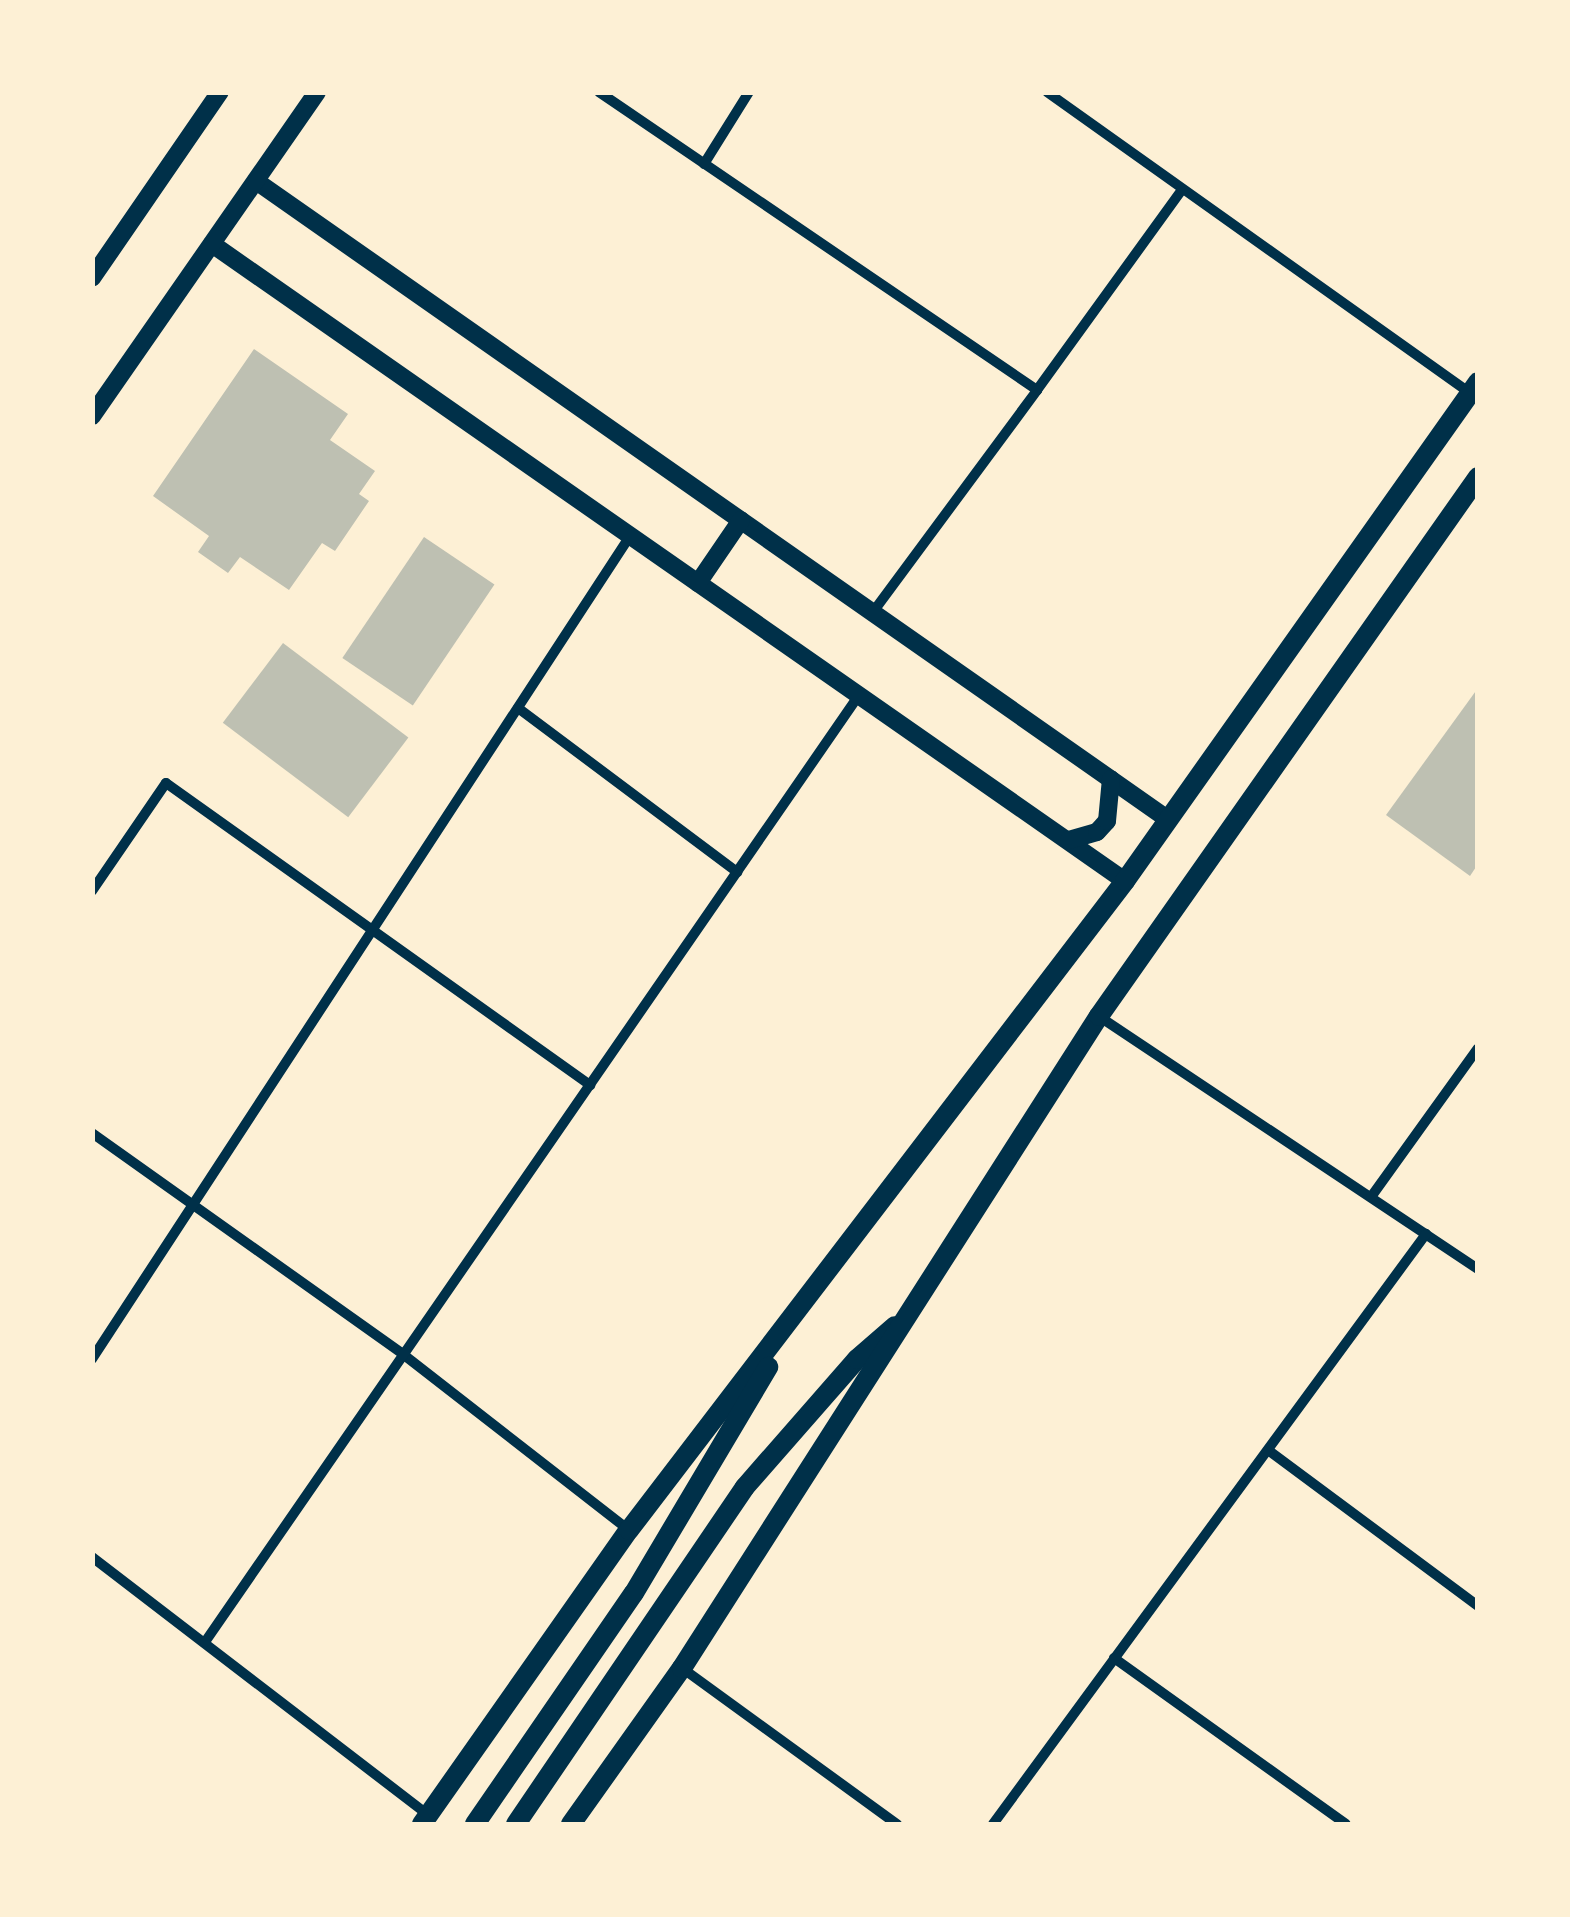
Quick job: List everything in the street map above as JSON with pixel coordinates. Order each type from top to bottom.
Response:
[{"type":"main road","points":[[425,1820],[629,1530],[1125,881],[1474,387]]},
{"type":"main road","points":[[571,1824],[682,1668],[1099,1016],[1478,477]]},
{"type":"main road","points":[[476,1824],[634,1593],[804,1305]]},
{"type":"main road","points":[[516,1824],[745,1487],[856,1360],[915,1308]]},
{"type":"street","points":[[92,416],[318,92]]},
{"type":"street","points":[[599,92],[1037,390]]},
{"type":"street","points":[[704,164],[749,92]]},
{"type":"street","points":[[1047,92],[1182,190],[1474,387]]},
{"type":"street","points":[[92,278],[217,94]]},
{"type":"street","points":[[256,180],[1169,820]]},
{"type":"street","points":[[873,612],[1182,190]]},
{"type":"street","points":[[212,244],[1125,881]]},
{"type":"street","points":[[698,584],[742,520]]},
{"type":"street","points":[[92,1359],[630,536]]},
{"type":"street","points":[[205,1642],[859,695]]},
{"type":"street","points":[[518,708],[737,872]]},
{"type":"street","points":[[1069,840],[1107,821],[1111,779]]},
{"type":"street","points":[[92,891],[166,783],[590,1084]]},
{"type":"street","points":[[1099,1016],[1478,1269]]},
{"type":"street","points":[[1371,1197],[1478,1048]]},
{"type":"street","points":[[92,1133],[404,1355],[629,1530]]},
{"type":"street","points":[[993,1824],[1426,1234]]},
{"type":"street","points":[[1268,1450],[1478,1606]]},
{"type":"street","points":[[92,1557],[205,1642],[425,1820]]},
{"type":"street","points":[[1114,1658],[1346,1824]]},
{"type":"street","points":[[682,1668],[898,1824]]},
{"type":"building","points":[[254,349],[348,414],[330,440],[375,471],[359,494],[369,501],[335,551],[322,543],[289,590],[240,557],[228,573],[198,552],[209,536],[153,496]]},
{"type":"building","points":[[424,537],[494,585],[413,706],[342,658]]},
{"type":"building","points":[[283,643],[408,737],[348,817],[223,723]]},
{"type":"building","points":[[1478,688],[1478,864],[1470,876],[1386,815]]}]
